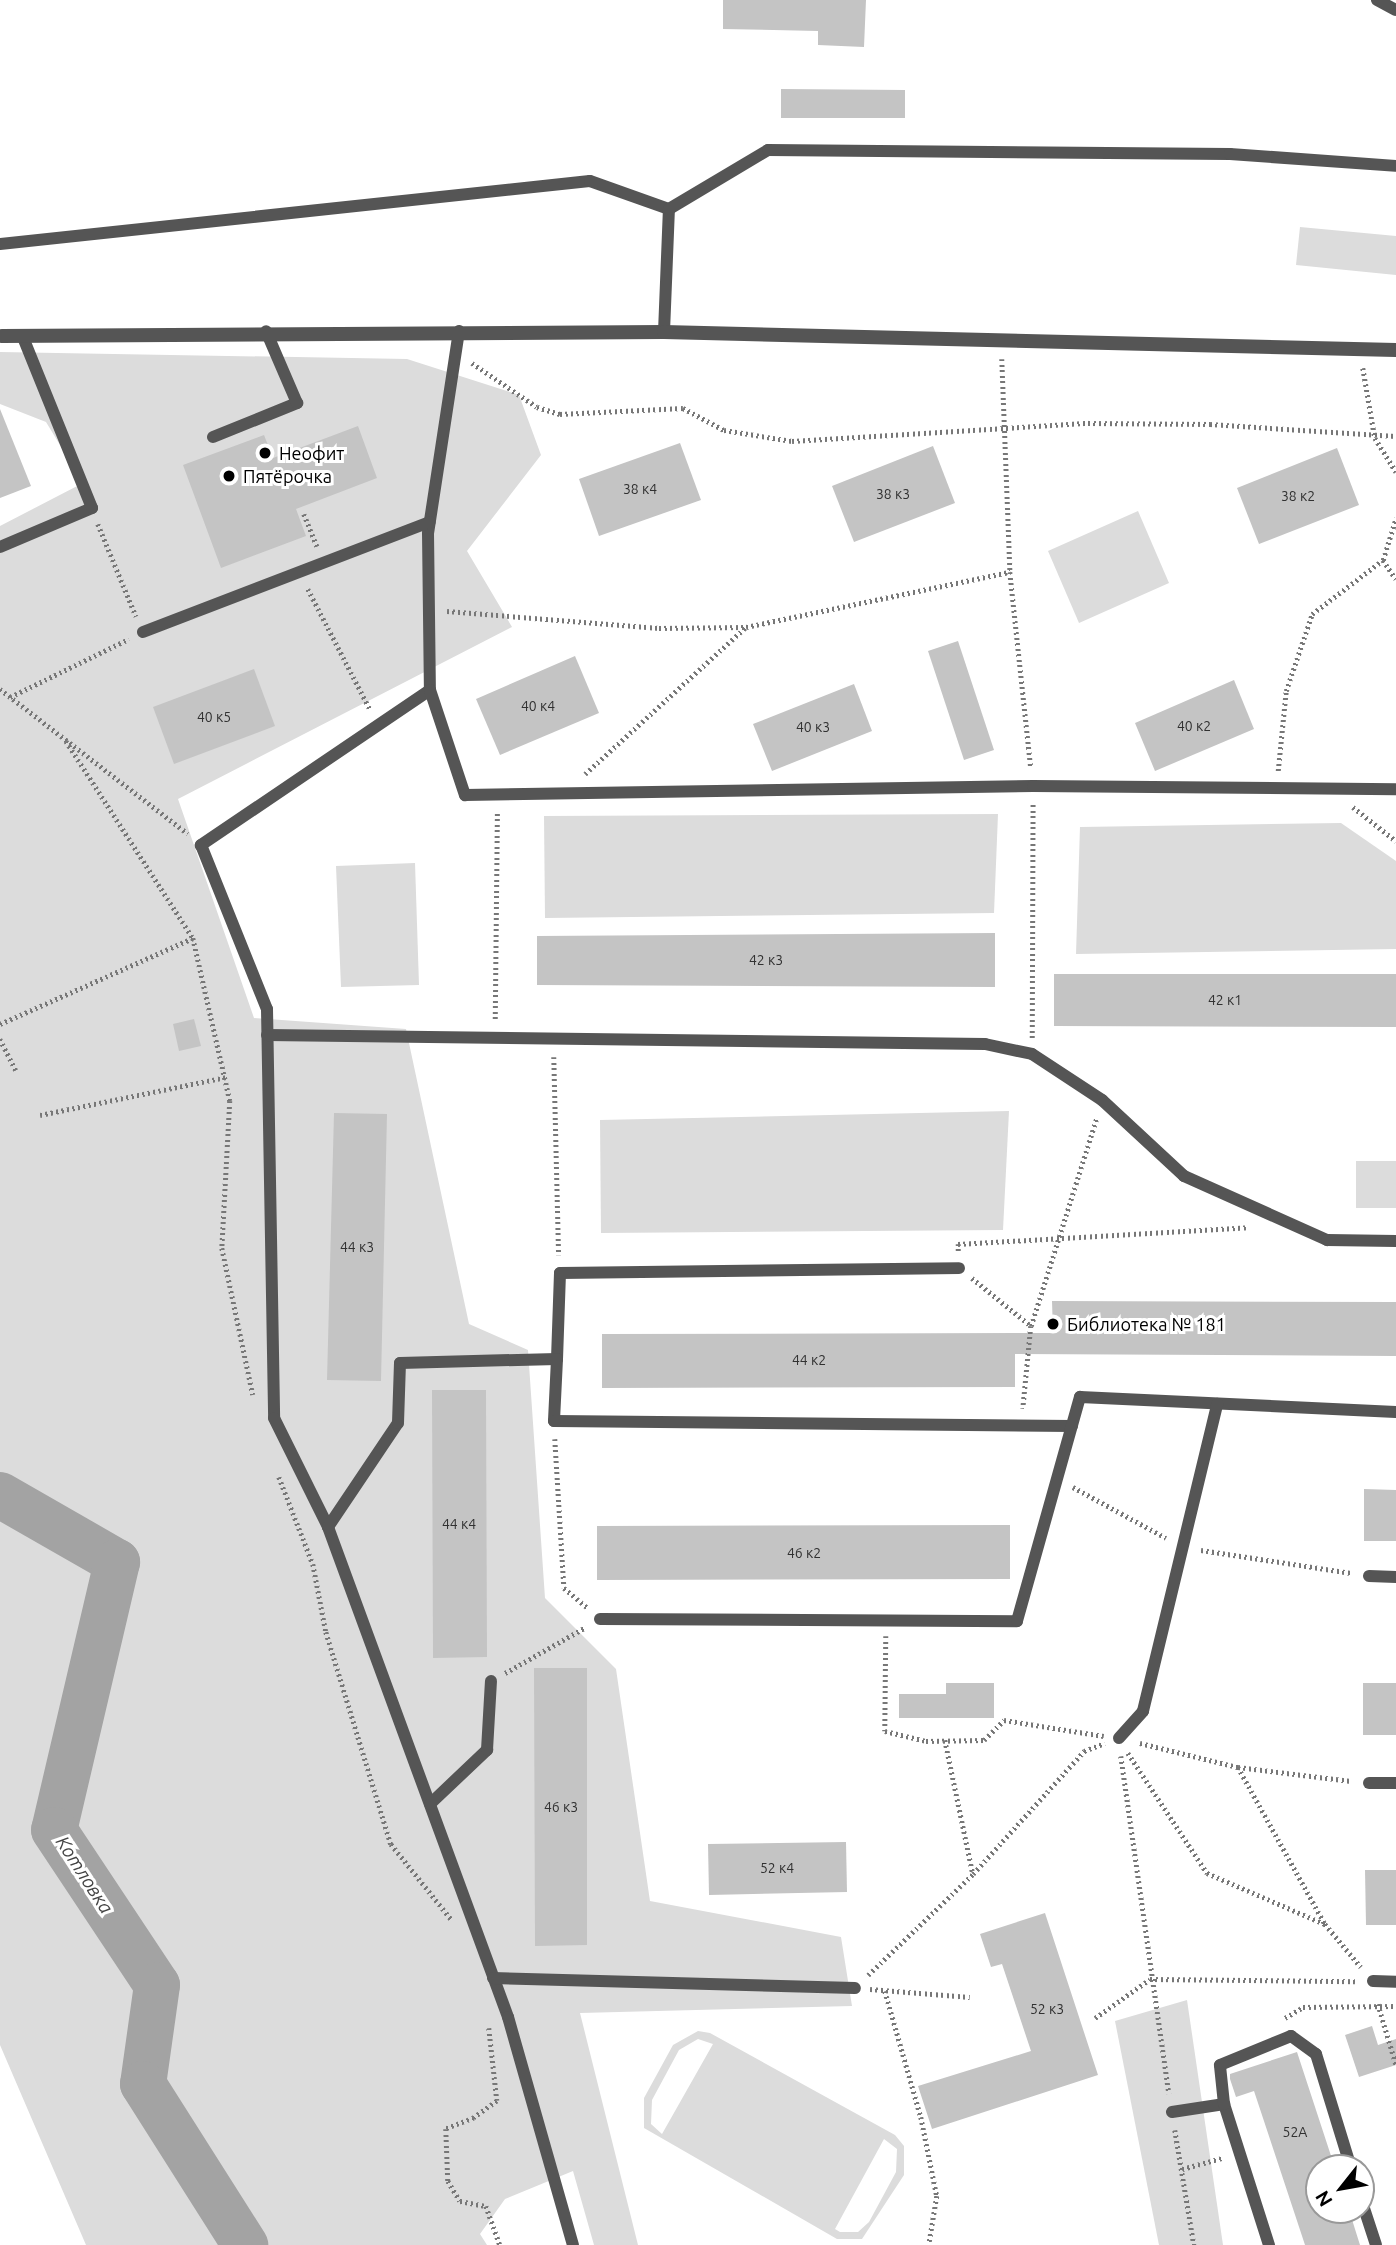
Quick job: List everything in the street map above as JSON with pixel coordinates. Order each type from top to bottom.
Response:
[{"type":"street","points":[[1,337],[266,331],[664,332],[1396,350]]},
{"type":"lane","points":[[1377,0],[1396,10]]},
{"type":"lane","points":[[669,209],[768,150],[1230,154],[1396,166]]},
{"type":"lane","points":[[0,244],[590,181],[669,209]]},
{"type":"lane","points":[[664,332],[669,209]]},
{"type":"lane","points":[[214,437],[297,404],[266,331]]},
{"type":"lane","points":[[459,331],[430,522],[430,690],[465,795],[1033,786],[1342,786],[1396,789]]},
{"type":"lane","points":[[0,547],[92,508],[23,337]]},
{"type":"lane","points":[[143,632],[430,522]]},
{"type":"lane","points":[[430,690],[201,845],[267,1009],[274,1418],[328,1527],[493,1978],[573,2245]]},
{"type":"lane","points":[[267,1035],[985,1044],[1032,1055],[1102,1100],[1184,1176],[1328,1240],[1396,1241]]},
{"type":"lane","points":[[959,1268],[560,1273],[554,1421],[1072,1426]]},
{"type":"lane","points":[[328,1527],[398,1423],[400,1363],[556,1359]]},
{"type":"lane","points":[[600,1619],[1017,1620],[1080,1397],[1396,1412]]},
{"type":"lane","points":[[1119,1738],[1143,1711],[1217,1404]]},
{"type":"lane","points":[[1369,1576],[1396,1577]]},
{"type":"lane","points":[[430,1804],[487,1750],[491,1681]]},
{"type":"lane","points":[[1369,1783],[1396,1783]]},
{"type":"lane","points":[[493,1978],[855,1988]]},
{"type":"lane","points":[[1373,1981],[1396,1982]]},
{"type":"lane","points":[[1267,2242],[1224,2104],[1220,2066],[1291,2036],[1316,2054],[1348,2154]]},
{"type":"lane","points":[[1172,2112],[1224,2104]]},
{"type":"lane","points":[[1369,2224],[1376,2245]]},
{"type":"path","points":[[1001,340],[1010,572],[1033,786],[1032,1055]]},
{"type":"path","points":[[1360,349],[1375,438],[1396,472]]},
{"type":"path","points":[[456,355],[537,407],[561,414],[683,408],[724,430],[828,443],[868,434],[1004,427],[1210,424],[1375,438],[1396,436]]},
{"type":"path","points":[[10,697],[143,632],[92,508]]},
{"type":"path","points":[[304,514],[324,563]]},
{"type":"path","points":[[1276,786],[1286,691],[1312,614],[1383,560],[1396,518]]},
{"type":"path","points":[[1383,560],[1396,579]]},
{"type":"path","points":[[300,572],[378,725]]},
{"type":"path","points":[[429,610],[659,628],[746,627],[1010,572]]},
{"type":"path","points":[[563,793],[746,627]]},
{"type":"path","points":[[0,689],[201,845]]},
{"type":"path","points":[[1342,786],[1355,811],[1396,841]]},
{"type":"path","points":[[494,1038],[497,795]]},
{"type":"path","points":[[0,1024],[193,938]]},
{"type":"path","points":[[0,1039],[16,1070]]},
{"type":"path","points":[[554,1039],[560,1273]]},
{"type":"path","points":[[40,1115],[226,1077]]},
{"type":"path","points":[[1022,1424],[1031,1326],[1102,1100]]},
{"type":"path","points":[[1031,1326],[959,1268],[958,1244],[1253,1227]]},
{"type":"path","points":[[491,1681],[600,1619],[564,1588],[554,1421]]},
{"type":"path","points":[[1058,1480],[1181,1547],[1369,1576]]},
{"type":"path","points":[[886,1620],[885,1731],[945,1741],[984,1740],[1004,1720],[1119,1738],[1238,1767],[1369,1783]]},
{"type":"path","points":[[855,1988],[973,1874],[1084,1751],[1119,1738]]},
{"type":"path","points":[[1119,1738],[1207,1873],[1325,1924]]},
{"type":"path","points":[[1119,1738],[1150,1979],[1195,2245]]},
{"type":"path","points":[[945,1741],[973,1874]]},
{"type":"path","points":[[1238,1767],[1325,1924],[1373,1981]]},
{"type":"path","points":[[1094,2018],[1150,1979],[1373,1981]]},
{"type":"path","points":[[855,1988],[970,1997]]},
{"type":"path","points":[[885,1990],[921,2117],[937,2196],[929,2245]]},
{"type":"path","points":[[1291,2036],[1285,2018],[1303,2007],[1378,2004],[1396,2006]]},
{"type":"path","points":[[1378,2004],[1396,2064]]},
{"type":"path","points":[[1182,2169],[1240,2154]]},
{"type":"shaded area","points":[[1300,227],[1396,236],[1396,275],[1296,265]]},
{"type":"shaded area","points":[[0,352],[407,359],[519,395],[541,455],[467,551],[512,627],[178,799],[254,1018],[406,1029],[469,1324],[528,1350],[545,1598],[616,1669],[650,1901],[841,1937],[852,2006],[580,2013],[638,2245],[594,2245],[573,2171],[505,2199],[480,2234],[487,2245],[86,2245],[0,2045],[0,526],[83,483],[46,422],[0,404]]},
{"type":"shaded area","points":[[1138,511],[1169,583],[1079,623],[1048,551]]},
{"type":"shaded area","points":[[998,814],[994,913],[545,918],[544,816]]},
{"type":"shaded area","points":[[1341,823],[1396,861],[1396,949],[1076,954],[1080,827]]},
{"type":"shaded area","points":[[415,863],[419,985],[341,987],[336,866]]},
{"type":"shaded area","points":[[1009,1111],[1003,1230],[601,1233],[600,1120]]},
{"type":"shaded area","points":[[1356,1161],[1396,1161],[1396,1208],[1356,1208]]},
{"type":"shaded area","points":[[1187,2000],[1223,2245],[1159,2245],[1115,2021]]},
{"type":"shaded area","points":[[698,2031],[710,2033],[895,2135],[904,2146],[904,2175],[862,2239],[837,2239],[644,2128],[644,2098],[673,2045]],"holes":[[[698,2039],[713,2044],[662,2134],[651,2124],[652,2100],[679,2050]],[[884,2139],[897,2149],[896,2172],[869,2222],[858,2232],[840,2232],[835,2229]]]},
{"type":"building","points":[[723,0],[866,0],[864,47],[818,45],[818,31],[723,29]]},
{"type":"building","points":[[781,89],[905,90],[905,118],[781,118]]},
{"type":"building","points":[[0,409],[31,486],[0,498]]},
{"type":"building","points":[[358,426],[377,478],[296,509],[306,536],[221,568],[183,465],[264,435],[273,458]]},
{"type":"building","points":[[680,443],[701,500],[599,536],[579,479]]},
{"type":"building","points":[[933,446],[955,503],[854,542],[832,486]]},
{"type":"building","points":[[1337,448],[1359,505],[1259,544],[1237,488]]},
{"type":"building","points":[[958,641],[994,750],[964,760],[928,651]]},
{"type":"building","points":[[575,656],[599,713],[500,755],[476,699]]},
{"type":"building","points":[[254,669],[275,726],[174,764],[153,707]]},
{"type":"building","points":[[1234,680],[1254,729],[1155,771],[1135,723]]},
{"type":"building","points":[[854,684],[872,731],[772,771],[753,724]]},
{"type":"building","points":[[995,933],[995,987],[537,985],[537,936]]},
{"type":"building","points":[[1054,974],[1396,974],[1396,1027],[1054,1026]]},
{"type":"building","points":[[194,1019],[201,1046],[179,1051],[173,1024]]},
{"type":"building","points":[[334,1113],[387,1114],[381,1381],[327,1380]]},
{"type":"building","points":[[1052,1301],[1396,1302],[1396,1356],[1015,1354],[1015,1387],[602,1388],[602,1334],[1053,1333]]},
{"type":"building","points":[[432,1390],[486,1390],[487,1657],[433,1658]]},
{"type":"building","points":[[1364,1489],[1396,1490],[1396,1541],[1364,1541]]},
{"type":"building","points":[[1010,1525],[1010,1579],[597,1580],[597,1526]]},
{"type":"building","points":[[534,1668],[587,1668],[587,1945],[535,1946]]},
{"type":"building","points":[[946,1683],[994,1683],[994,1718],[899,1718],[899,1694],[946,1694]]},
{"type":"building","points":[[1363,1683],[1396,1683],[1396,1735],[1363,1735]]},
{"type":"building","points":[[846,1842],[847,1892],[709,1895],[708,1844]]},
{"type":"building","points":[[1365,1870],[1396,1870],[1396,1925],[1366,1925]]},
{"type":"building","points":[[1045,1913],[1098,2075],[932,2129],[918,2086],[1031,2051],[1002,1964],[991,1967],[980,1934]]},
{"type":"building","points":[[1372,2026],[1378,2045],[1396,2039],[1396,2065],[1359,2077],[1345,2035]]},
{"type":"building","points":[[1297,2052],[1330,2154],[1305,2154],[1305,2224],[1353,2224],[1360,2245],[1305,2245],[1254,2091],[1236,2097],[1230,2074]]},
{"type":"waterway","name":"Котловка","points":[[0,1495],[117,1562],[54,1830],[157,1985],[143,2084],[245,2245]]},
{"type":"place","name":"Неофит","points":[[265,453]]},
{"type":"place","name":"Пятёрочка","points":[[229,476]]},
{"type":"place","name":"Библиотека № 181","points":[[1053,1324]]}]
